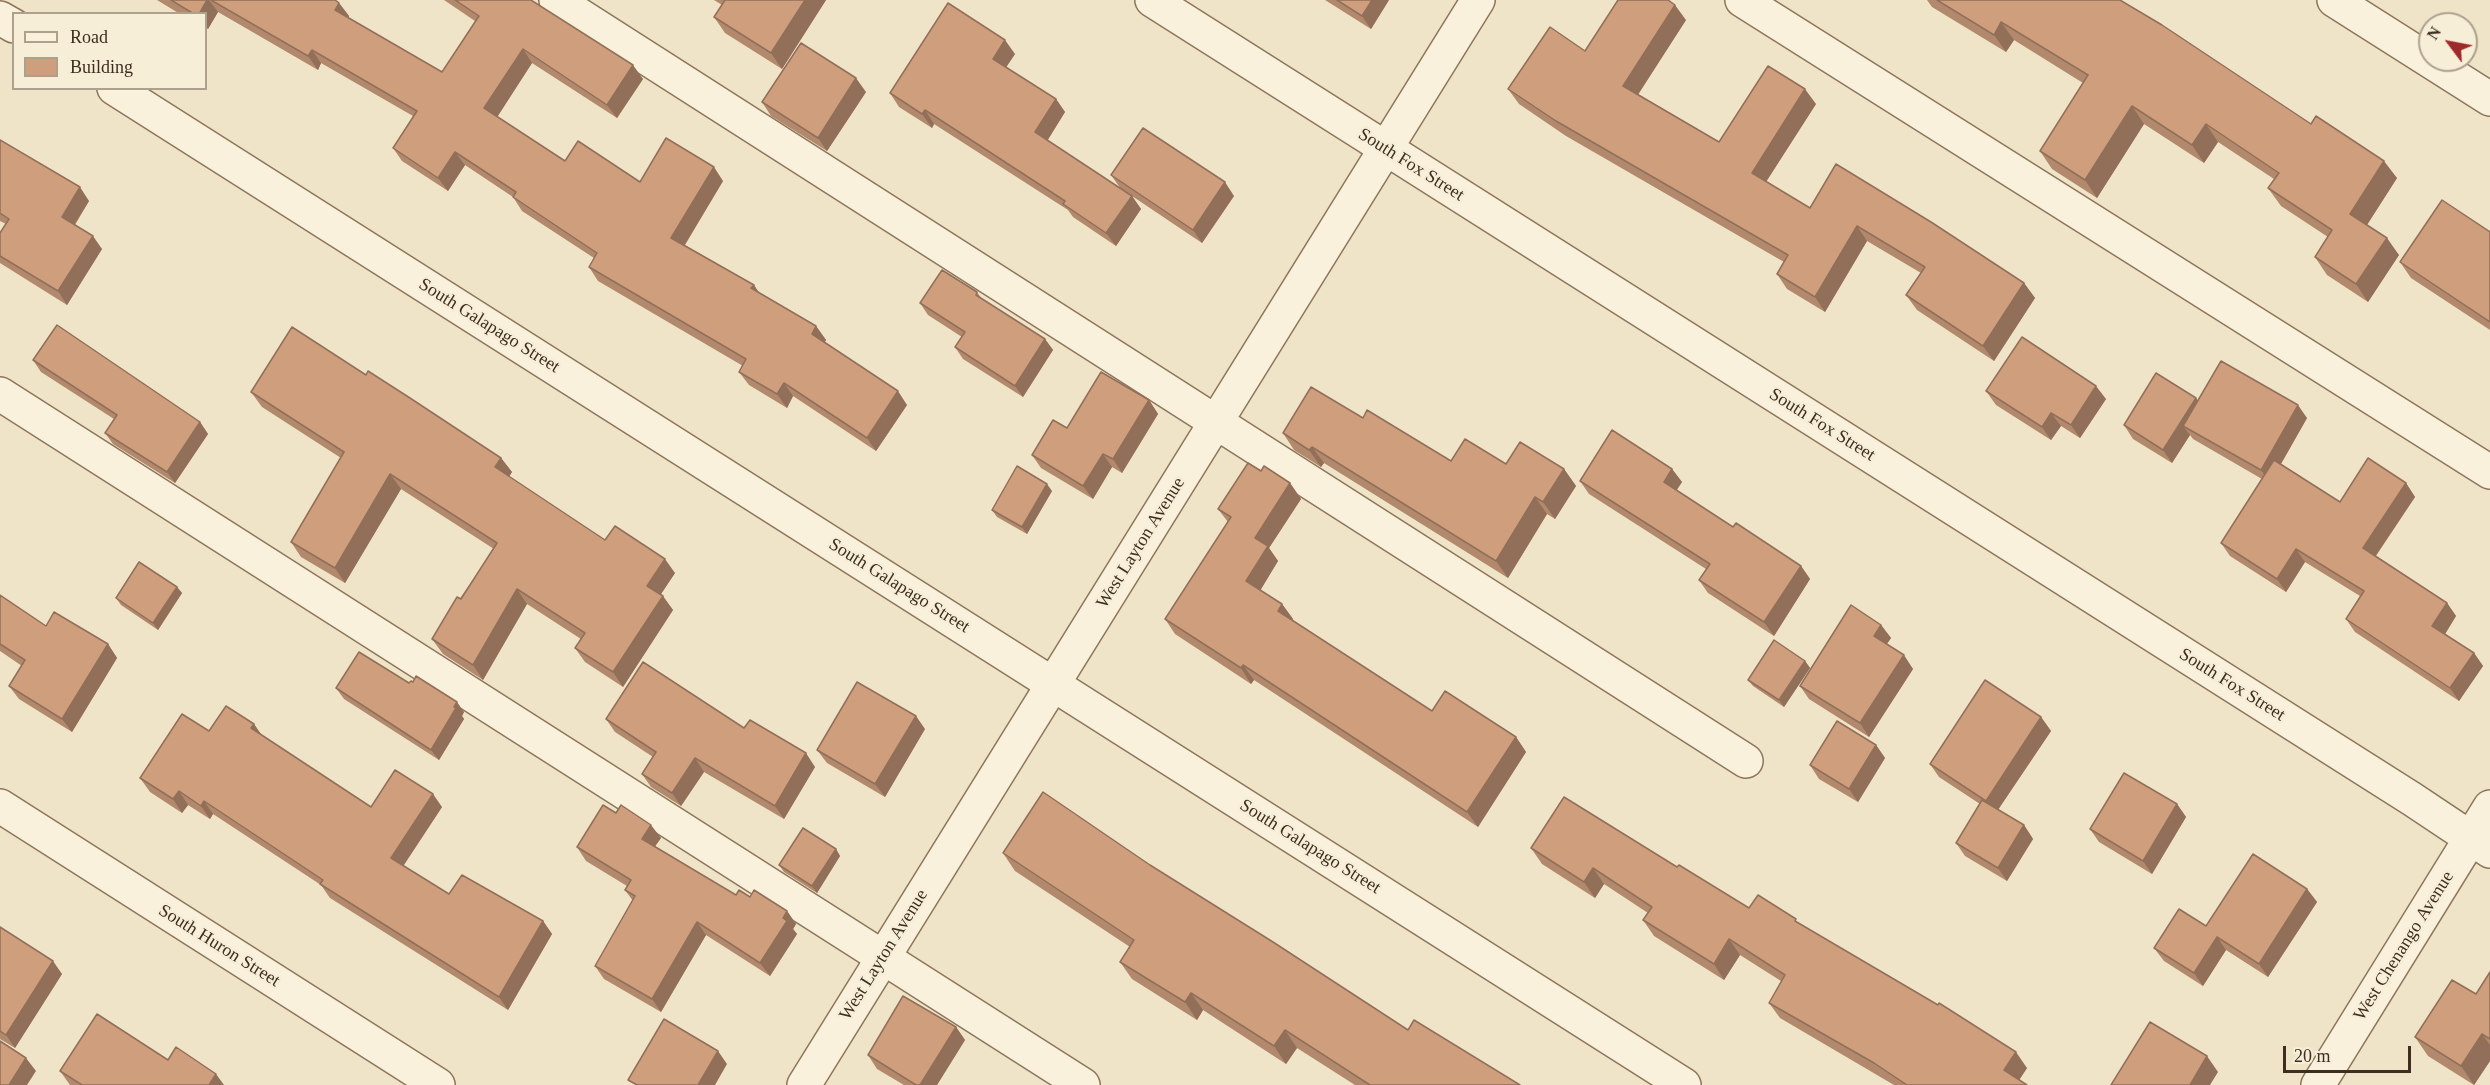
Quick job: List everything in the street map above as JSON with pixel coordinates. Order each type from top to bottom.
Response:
[{"type":"street","points":[[556,0],[1746,761]]},
{"type":"street","name":"South Fox Street","points":[[1152,0],[2480,845]]},
{"type":"street","name":"West Layton Avenue","points":[[804,1085],[1478,0]]},
{"type":"street","points":[[1742,0],[2490,472]]},
{"type":"street","points":[[2334,0],[2490,99]]},
{"type":"street","name":"South Galapago Street","points":[[117,90],[1684,1085]]},
{"type":"street","points":[[0,394],[1083,1085]]},
{"type":"street","name":"South Huron Street","points":[[0,806],[438,1085]]},
{"type":"street","name":"West Chenango Avenue","points":[[2318,1085],[2480,845],[2490,807]]},
{"type":"building","points":[[171,0],[207,0],[200,12],[191,12]]},
{"type":"building","points":[[211,0],[335,0],[339,3],[335,10],[442,72],[479,16],[455,0],[531,0],[633,65],[607,105],[523,49],[484,108],[565,161],[578,141],[640,182],[666,138],[714,167],[671,238],[754,285],[751,288],[816,326],[812,334],[898,391],[867,438],[784,383],[777,394],[739,372],[746,359],[589,267],[597,253],[513,197],[516,192],[455,152],[438,178],[393,148],[417,111],[312,50],[308,56]]},
{"type":"building","points":[[725,0],[805,0],[771,53],[714,17]]},
{"type":"building","points":[[1337,0],[1372,0],[1362,16]]},
{"type":"building","points":[[1618,0],[1668,0],[1675,5],[1623,86],[1719,142],[1768,66],[1805,89],[1752,173],[1810,208],[1836,164],[1931,222],[2024,283],[1983,346],[1906,295],[1925,267],[1857,226],[1815,297],[1777,274],[1788,255],[1556,121],[1508,89],[1550,27],[1585,51]]},
{"type":"building","points":[[1937,0],[2120,0],[2162,25],[2311,124],[2316,116],[2384,161],[2350,214],[2387,238],[2356,284],[2315,257],[2332,230],[2268,188],[2279,173],[2206,124],[2192,145],[2132,106],[2085,180],[2040,151],[2088,75],[2001,22],[1994,35]]},
{"type":"building","points":[[948,3],[1005,40],[993,59],[1056,99],[1035,132],[1132,196],[1106,233],[1063,204],[1065,201],[925,110],[922,114],[890,93]]},
{"type":"building","points":[[801,43],[856,78],[818,138],[762,102]]},
{"type":"building","points":[[1143,128],[1225,182],[1193,230],[1111,175]]},
{"type":"building","points":[[0,140],[80,187],[62,217],[93,236],[58,291],[0,256],[0,233],[9,219],[0,213]]},
{"type":"building","points":[[2442,200],[2490,232],[2490,322],[2400,262]]},
{"type":"building","points":[[942,270],[977,292],[976,295],[1045,339],[1015,386],[955,347],[965,332],[920,303]]},
{"type":"building","points":[[57,325],[200,422],[167,472],[105,433],[117,415],[33,360]]},
{"type":"building","points":[[292,327],[366,375],[368,371],[501,458],[495,467],[605,540],[615,526],[665,559],[647,586],[663,596],[613,672],[575,648],[585,633],[517,589],[473,665],[432,639],[457,597],[461,599],[497,543],[390,474],[335,568],[291,542],[344,452],[251,392]]},
{"type":"building","points":[[2022,337],[2096,386],[2071,425],[2051,413],[2042,427],[1986,391]]},
{"type":"building","points":[[2221,361],[2298,405],[2261,470],[2183,426]]},
{"type":"building","points":[[1101,372],[1149,400],[1113,459],[1103,454],[1083,486],[1032,455],[1053,420],[1067,428]]},
{"type":"building","points":[[2156,373],[2196,398],[2163,450],[2124,425]]},
{"type":"building","points":[[1311,387],[1363,418],[1367,410],[1451,461],[1465,439],[1506,464],[1520,442],[1564,469],[1543,502],[1535,497],[1496,561],[1312,447],[1309,450],[1283,433]]},
{"type":"building","points":[[1612,430],[1672,469],[1664,482],[1733,527],[1736,523],[1801,566],[1764,622],[1699,580],[1710,564],[1580,481]]},
{"type":"building","points":[[2368,458],[2406,483],[2363,548],[2447,603],[2432,626],[2474,653],[2450,688],[2346,619],[2364,591],[2296,549],[2277,579],[2221,543],[2274,460],[2340,502]]},
{"type":"building","points":[[1248,463],[1261,471],[1264,466],[1290,483],[1255,538],[1268,546],[1246,581],[1282,604],[1278,611],[1432,711],[1445,691],[1516,737],[1467,812],[1243,665],[1241,668],[1165,619],[1231,517],[1218,509]]},
{"type":"building","points":[[1017,466],[1047,484],[1022,527],[992,510]]},
{"type":"building","points":[[139,562],[177,587],[153,623],[116,598]]},
{"type":"building","points":[[0,595],[46,626],[54,612],[108,644],[62,719],[9,686],[25,660],[0,644]]},
{"type":"building","points":[[1851,605],[1881,625],[1874,636],[1904,655],[1860,723],[1800,686]]},
{"type":"building","points":[[1774,640],[1805,661],[1779,700],[1748,680]]},
{"type":"building","points":[[359,652],[409,683],[413,682],[416,676],[457,702],[454,707],[456,708],[431,750],[336,688]]},
{"type":"building","points":[[643,662],[744,728],[750,720],[806,753],[775,806],[695,758],[672,793],[642,774],[656,752],[606,719]]},
{"type":"building","points":[[1985,680],[2041,717],[1986,801],[1930,764]]},
{"type":"building","points":[[857,682],[916,716],[875,784],[817,750]]},
{"type":"building","points":[[226,706],[254,724],[251,728],[371,807],[395,770],[433,794],[391,858],[449,894],[462,875],[543,921],[499,997],[320,884],[323,880],[204,801],[201,806],[179,791],[173,799],[140,778],[182,714],[209,731]]},
{"type":"building","points":[[1837,721],[1876,745],[1849,789],[1810,765]]},
{"type":"building","points":[[2124,773],[2177,804],[2143,861],[2090,829]]},
{"type":"building","points":[[1043,792],[1150,865],[1408,1030],[1414,1020],[1520,1085],[1370,1085],[1285,1030],[1274,1046],[1191,993],[1185,1002],[1120,962],[1134,940],[1003,853]]},
{"type":"building","points":[[1564,797],[1677,867],[1679,865],[1749,908],[1758,895],[1796,919],[1795,921],[1938,1005],[1939,1003],[2016,1052],[2004,1070],[2027,1085],[1907,1085],[1874,1063],[1769,1003],[1785,975],[1729,939],[1714,964],[1643,920],[1652,907],[1593,868],[1584,882],[1531,848]]},
{"type":"building","points":[[1982,800],[2024,825],[1998,868],[1956,843]]},
{"type":"building","points":[[603,805],[616,813],[621,805],[651,825],[642,839],[736,895],[739,890],[750,897],[754,890],[787,911],[783,918],[787,921],[760,963],[697,922],[652,999],[595,966],[635,896],[625,890],[631,880],[577,847]]},
{"type":"building","points":[[803,828],[836,849],[812,886],[779,865]]},
{"type":"building","points":[[2253,854],[2307,889],[2259,964],[2217,937],[2194,973],[2154,948],[2179,909],[2206,926]]},
{"type":"building","points":[[0,927],[53,961],[6,1035],[0,1031]]},
{"type":"building","points":[[2490,972],[2490,1039],[2482,1034],[2461,1066],[2415,1037],[2452,980],[2476,994]]},
{"type":"building","points":[[903,996],[956,1027],[920,1085],[916,1085],[868,1055]]},
{"type":"building","points":[[97,1014],[168,1060],[176,1047],[216,1074],[209,1085],[82,1085],[60,1071]]},
{"type":"building","points":[[664,1019],[718,1051],[698,1085],[637,1085],[628,1080]]},
{"type":"building","points":[[2150,1022],[2207,1056],[2190,1085],[2111,1085]]},
{"type":"building","points":[[0,1041],[26,1058],[9,1085],[0,1085]]}]
